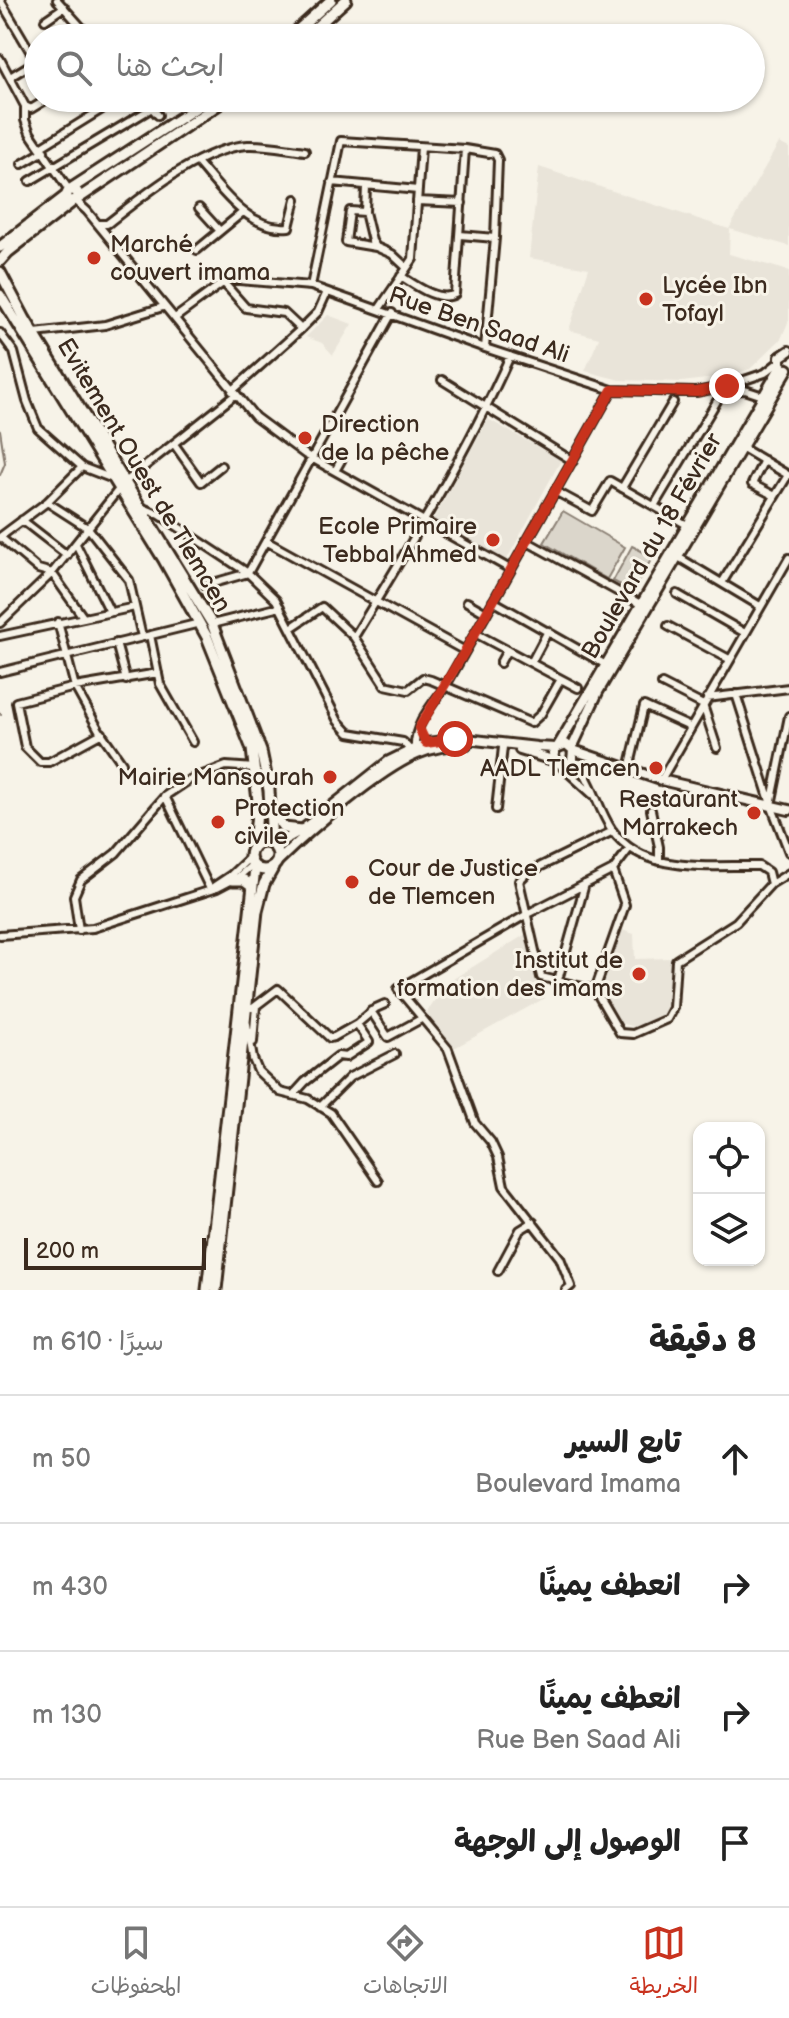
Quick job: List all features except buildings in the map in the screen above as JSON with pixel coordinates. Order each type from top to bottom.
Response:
[{"type":"highway","points":[[304,24],[331,0]]},
{"type":"highway","points":[[319,24],[346,0]]},
{"type":"highway","points":[[0,247],[191,112]]},
{"type":"highway","points":[[0,261],[73,196],[206,112]]},
{"type":"highway","name":"Evitement Ouest de Tlemcen","points":[[0,272],[200,623],[252,749],[258,801],[254,846]]},
{"type":"highway","name":"Evitement Ouest de Tlemcen","points":[[2,300],[113,479],[143,508],[212,624],[261,751],[271,804],[273,845]]},
{"type":"highway","points":[[271,804],[281,825],[302,830]]},
{"type":"highway","points":[[207,1290],[254,846],[265,842],[273,845],[278,853],[259,902],[252,1007],[247,1021],[216,1290]]},
{"type":"highway","points":[[252,863],[267,870],[275,864]]},
{"type":"highway","points":[[233,880],[244,880],[252,886]]},
{"type":"main road","points":[[784,366],[780,357],[788,350]]},
{"type":"main road","name":"Boulevard du 18 Février","points":[[557,747],[609,666],[687,525],[784,366]]},
{"type":"main road","name":"Boulevard du 18 Février","points":[[644,607],[678,557],[784,366]]},
{"type":"main road","name":"Boulevard du 18 Février","points":[[569,759],[609,666]]},
{"type":"main road","points":[[273,845],[302,830],[389,761],[413,751],[466,739],[557,747],[566,744],[569,759]]},
{"type":"main road","points":[[427,747],[503,747],[614,764],[661,780],[789,810]]},
{"type":"main road","points":[[557,747],[553,753],[569,759],[614,764]]},
{"type":"main road","points":[[275,864],[413,751]]},
{"type":"street","points":[[57,0],[79,24]]},
{"type":"street","points":[[1,1],[24,39]]},
{"type":"street","points":[[45,20],[64,7]]},
{"type":"street","points":[[0,59],[24,103]]},
{"type":"street","points":[[10,77],[24,68]]},
{"type":"street","points":[[27,112],[27,129],[73,196],[255,417],[313,458],[510,569]]},
{"type":"street","points":[[22,164],[99,112]]},
{"type":"street","points":[[30,181],[145,112]]},
{"type":"street","points":[[311,286],[341,141],[465,149],[497,156],[495,238],[485,348]]},
{"type":"street","points":[[98,224],[107,224],[176,172],[197,162],[250,145],[305,151]]},
{"type":"street","points":[[379,309],[413,259],[421,147]]},
{"type":"street","points":[[401,276],[433,293],[454,296],[465,149]]},
{"type":"street","points":[[197,162],[243,212],[269,224],[289,227],[296,199]]},
{"type":"street","points":[[332,182],[418,190]]},
{"type":"street","points":[[366,186],[368,231],[376,247]]},
{"type":"street","points":[[417,201],[462,203]]},
{"type":"street","points":[[199,208],[220,231]]},
{"type":"street","points":[[365,212],[350,211],[346,242],[376,247],[392,254],[407,268]]},
{"type":"street","points":[[197,250],[243,212]]},
{"type":"street","points":[[460,235],[495,238]]},
{"type":"street","name":"Rue Ben Saad Ali","points":[[223,282],[228,279],[311,286],[612,390],[696,392],[727,386],[784,366]]},
{"type":"street","points":[[175,318],[223,282],[246,308],[284,313],[301,329]]},
{"type":"street","points":[[0,623],[52,573],[122,486],[233,393],[301,329],[318,312],[327,292]]},
{"type":"street","points":[[35,333],[105,325],[163,307]]},
{"type":"street","points":[[206,585],[248,573],[392,313]]},
{"type":"street","points":[[0,333],[14,352],[38,428],[82,467],[113,479]]},
{"type":"street","points":[[354,637],[487,407],[510,356]]},
{"type":"street","points":[[442,380],[573,461]]},
{"type":"street","points":[[143,508],[160,515],[248,573],[276,600],[338,721],[349,733],[403,742],[413,751],[419,728],[612,390]]},
{"type":"street","points":[[696,392],[745,390],[763,396]]},
{"type":"street","points":[[654,506],[717,401]]},
{"type":"street","points":[[622,488],[673,402]]},
{"type":"street","points":[[174,444],[201,482],[221,466]]},
{"type":"street","points":[[722,583],[788,475],[741,447]]},
{"type":"street","points":[[335,471],[343,457]]},
{"type":"street","points":[[764,460],[752,484],[775,496]]},
{"type":"street","points":[[82,467],[47,502],[0,537],[38,569],[52,573],[83,617]]},
{"type":"street","points":[[555,491],[592,511],[610,481],[687,525]]},
{"type":"street","points":[[47,502],[89,529],[129,580],[160,684],[193,742]]},
{"type":"street","points":[[22,520],[67,555]]},
{"type":"street","points":[[266,541],[465,651]]},
{"type":"street","points":[[526,541],[644,607]]},
{"type":"street","points":[[76,544],[110,612]]},
{"type":"street","points":[[678,557],[760,606]]},
{"type":"street","points":[[661,780],[789,558]]},
{"type":"street","points":[[677,594],[745,633]]},
{"type":"street","points":[[493,601],[609,666]]},
{"type":"street","points":[[467,602],[486,613]]},
{"type":"street","points":[[0,636],[135,607]]},
{"type":"street","points":[[212,624],[280,607]]},
{"type":"street","points":[[291,628],[322,607],[354,637],[385,685],[408,690],[423,678],[531,723],[541,714],[561,679]]},
{"type":"street","points":[[58,622],[75,687],[122,763]]},
{"type":"street","points":[[0,672],[200,623]]},
{"type":"street","points":[[668,626],[729,659]]},
{"type":"street","points":[[531,663],[548,631]]},
{"type":"street","points":[[475,633],[578,688]]},
{"type":"street","points":[[116,643],[126,680]]},
{"type":"street","points":[[500,663],[507,650]]},
{"type":"street","points":[[102,733],[49,762],[40,762],[25,747],[16,702],[75,687],[158,673]]},
{"type":"street","points":[[662,684],[703,705],[717,748]]},
{"type":"street","points":[[707,698],[789,688]]},
{"type":"street","points":[[736,694],[789,852]]},
{"type":"street","points":[[629,769],[644,706],[690,727]]},
{"type":"street","points":[[771,805],[789,716]]},
{"type":"street","points":[[419,728],[427,747]]},
{"type":"street","points":[[496,809],[503,747]]},
{"type":"street","points":[[569,759],[613,831],[629,849],[659,861],[759,866],[768,872],[771,884]]},
{"type":"street","points":[[569,759],[592,794]]},
{"type":"street","points":[[79,930],[74,896],[81,880],[116,853],[165,796],[189,780],[226,766],[255,768]]},
{"type":"street","points":[[165,796],[211,888]]},
{"type":"street","points":[[651,810],[659,861]]},
{"type":"street","points":[[613,831],[527,873],[519,881],[529,913],[541,977],[595,990],[620,1033],[633,1034],[667,1019],[673,1008],[676,960],[736,922],[771,884],[789,873]]},
{"type":"street","points":[[566,1290],[571,1286],[560,1258],[504,1186],[498,1157],[491,1142],[475,1123],[452,1058],[435,1031],[421,1019],[398,989],[529,913],[613,870],[629,849]]},
{"type":"street","points":[[211,888],[252,863]]},
{"type":"street","points":[[0,935],[93,928],[233,880],[252,863]]},
{"type":"street","points":[[595,990],[625,905],[613,870]]},
{"type":"street","points":[[558,980],[585,884]]},
{"type":"street","points":[[252,1055],[252,1007],[278,989],[330,1038],[385,1004]]},
{"type":"street","points":[[371,1011],[388,1037],[421,1019]]},
{"type":"street","points":[[247,1021],[252,1055],[258,1071],[280,1092],[294,1094],[331,1113],[378,1181]]},
{"type":"street","points":[[294,1094],[338,1056],[346,1057],[369,1042],[357,1024]]},
{"type":"street","points":[[320,1107],[350,1077],[395,1054]]},
{"type":"street","points":[[498,1271],[520,1230],[533,1222]]},
{"type":"shaded area","name":"Lycée Ibn Tofayl","points":[[779,143],[789,148],[789,246],[730,229],[729,254],[789,271],[789,320],[781,339],[750,369],[722,377],[682,382],[620,380],[585,371],[599,338],[569,330],[589,268],[529,258],[539,167],[729,229]]},
{"type":"shaded area","points":[[328,315],[352,324],[333,355],[322,343],[306,337]]},
{"type":"shaded area","points":[[488,419],[561,460],[506,561],[433,520]]},
{"type":"shaded area","points":[[563,511],[625,547],[607,579],[544,543]]},
{"type":"shaded area","points":[[632,546],[653,557],[632,591],[613,581]]},
{"type":"shaded area","name":"Institut de formation des imams","points":[[622,930],[634,934],[635,959],[672,958],[670,1006],[665,1014],[635,1027],[620,1023],[602,989]]},
{"type":"shaded area","points":[[526,934],[545,998],[452,1047],[438,1027],[429,1021],[427,1012],[445,984]]},
{"type":"waterway","points":[[0,430],[5,463],[0,475]]},
{"type":"place","name":"Marché couvert imama","points":[[94,258]]},
{"type":"place","name":"Lycée Ibn Tofayl","points":[[646,299]]},
{"type":"place","name":"Direction de la pêche","points":[[305,438]]},
{"type":"place","name":"Ecole Primaire Tebbal Ahmed","points":[[493,540]]},
{"type":"place","name":"AADL Tlemcen","points":[[656,768]]},
{"type":"place","name":"Mairie Mansourah","points":[[330,777]]},
{"type":"place","name":"Restaurant Marrakech","points":[[754,813]]},
{"type":"place","name":"Protection civile","points":[[218,822]]},
{"type":"place","name":"Cour de Justice de Tlemcen","points":[[352,882]]},
{"type":"place","name":"Institut de formation des imams","points":[[639,974]]},
{"type":"route","points":[[455,739],[426,743],[419,728],[612,390],[696,392],[727,386]]}]
